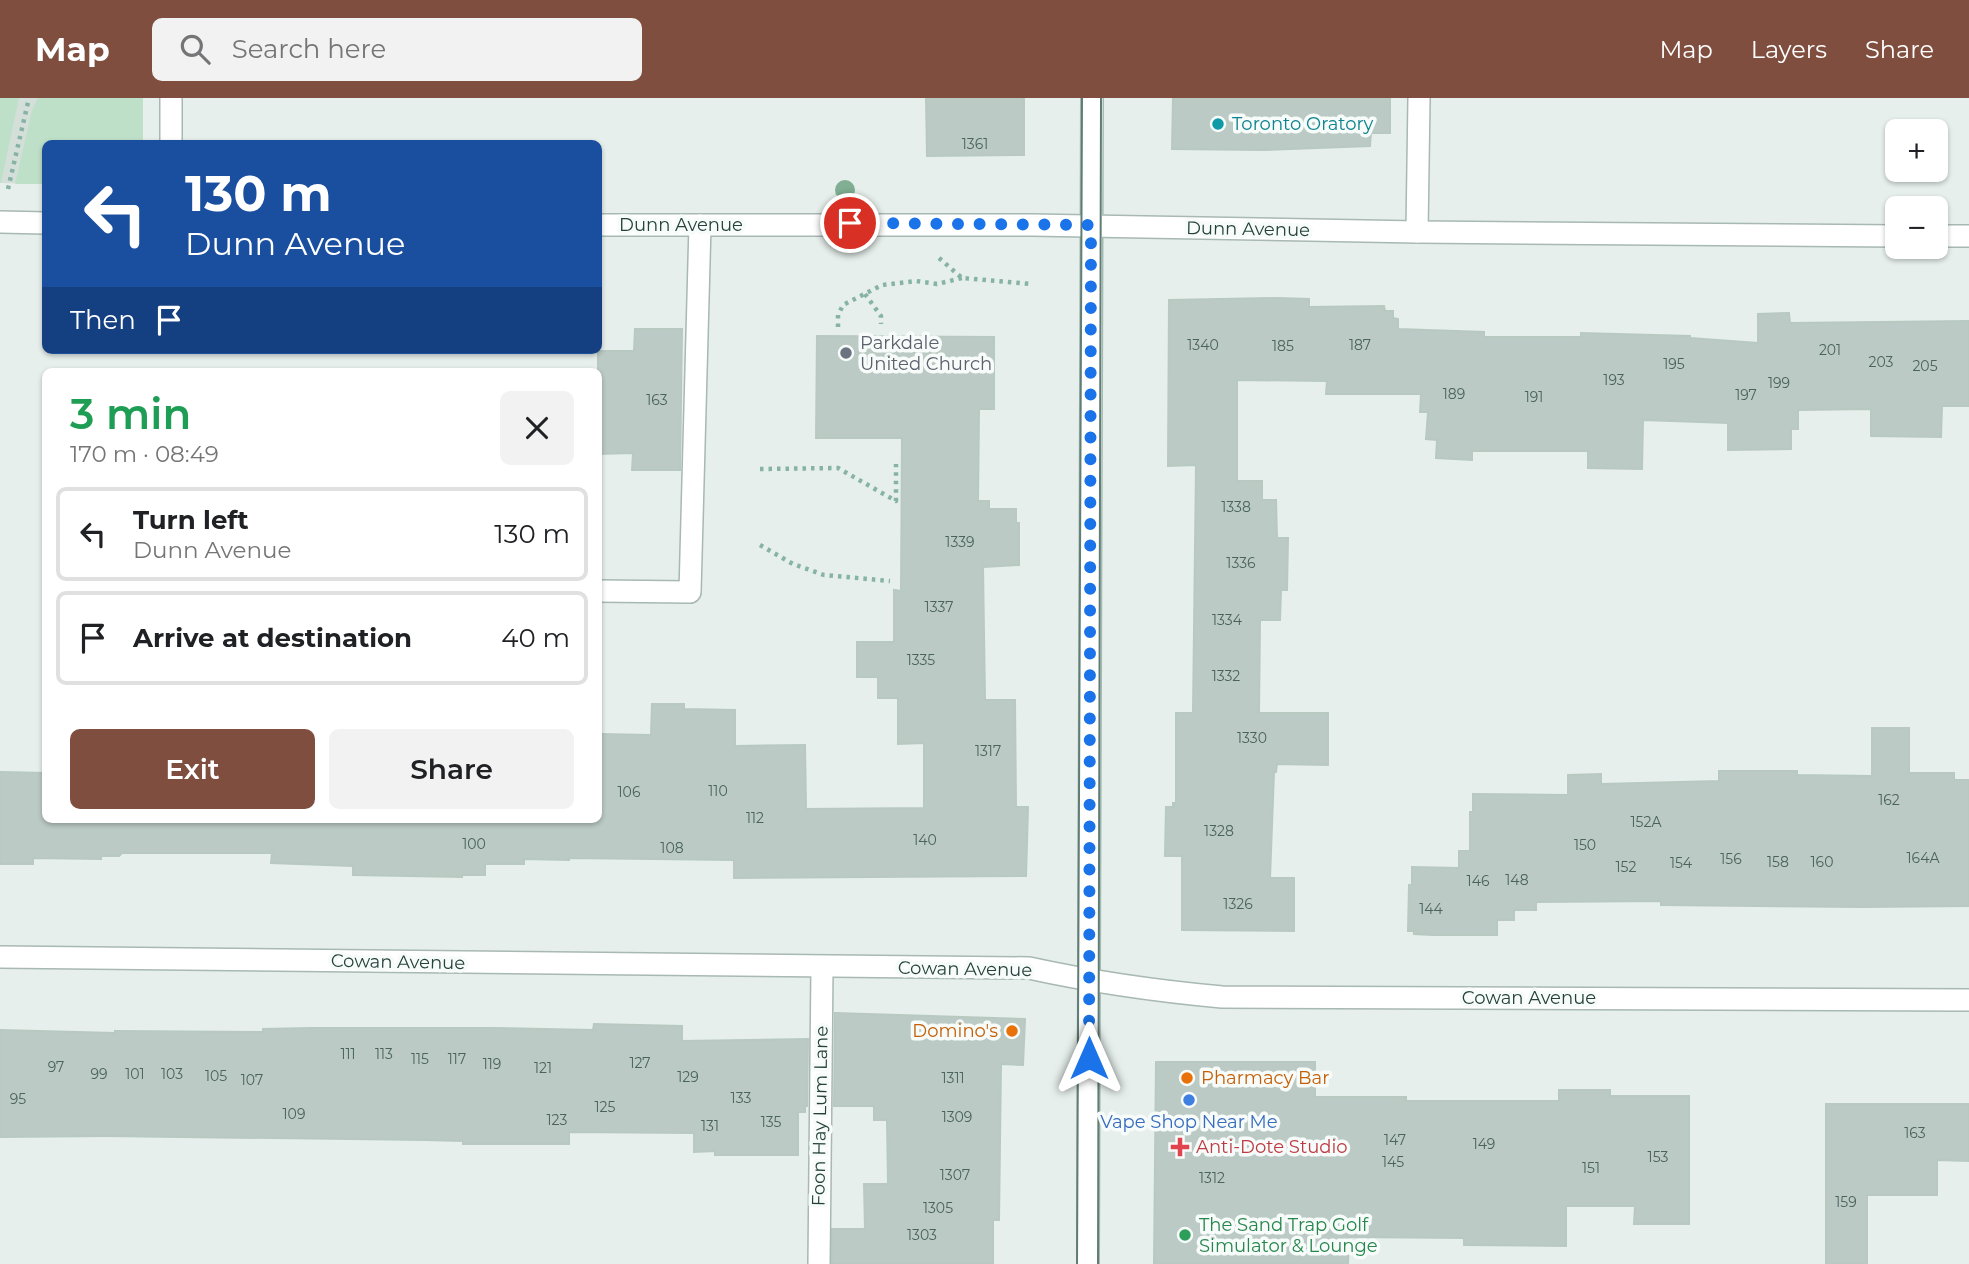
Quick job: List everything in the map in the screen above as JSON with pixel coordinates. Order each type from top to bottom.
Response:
[{"type":"street","points":[[171,98],[171,140]]},
{"type":"street","points":[[1088,1264],[1092,98]]},
{"type":"street","points":[[1417,232],[1419,98]]},
{"type":"street","points":[[6,222],[42,223]]},
{"type":"street","name":"Dunn Avenue","points":[[602,225],[1091,225],[1417,232],[1885,236]]},
{"type":"street","points":[[602,592],[690,592],[701,225]]},
{"type":"street","points":[[1948,236],[1969,236]]},
{"type":"street","name":"Cowan Avenue","points":[[0,957],[822,968],[1029,968],[1155,991],[1222,997],[1969,1000]]},
{"type":"street","name":"Foon Hay Lum Lane","points":[[819,1264],[822,968]]},
{"type":"path","points":[[6,222],[7,193],[29,98]]},
{"type":"path","points":[[937,256],[962,278]]},
{"type":"path","points":[[838,327],[838,315],[843,305],[882,285],[916,281],[937,284],[962,278],[1030,284]]},
{"type":"path","points":[[865,294],[881,316],[881,324]]},
{"type":"path","points":[[760,469],[838,468],[896,501],[896,464]]},
{"type":"path","points":[[760,545],[793,564],[824,575],[890,581]]},
{"type":"shaded area","points":[[0,98],[143,98],[143,140],[42,140],[42,184],[0,183]]},
{"type":"green space","points":[[0,98],[19,98],[1,183],[0,183]]},
{"type":"green space","points":[[38,98],[143,98],[143,140],[42,140],[42,184],[15,184],[32,110]]},
{"type":"building","points":[[926,98],[1024,98],[1024,155],[927,156]]},
{"type":"building","points":[[1173,98],[1390,98],[1390,133],[1371,133],[1370,146],[1263,150],[1172,149]]},
{"type":"building","points":[[1309,299],[1309,307],[1384,306],[1385,311],[1393,311],[1393,318],[1398,319],[1398,329],[1484,332],[1484,337],[1581,337],[1581,333],[1690,336],[1758,343],[1758,314],[1789,313],[1790,323],[1969,321],[1969,406],[1942,406],[1941,437],[1871,436],[1871,409],[1798,410],[1798,429],[1791,429],[1791,449],[1728,450],[1728,423],[1643,420],[1642,469],[1588,468],[1588,451],[1472,451],[1472,460],[1436,458],[1437,440],[1426,439],[1428,412],[1420,412],[1421,394],[1326,394],[1327,381],[1237,380],[1237,481],[1262,481],[1262,500],[1276,500],[1277,538],[1288,538],[1287,590],[1281,590],[1280,620],[1260,620],[1259,713],[1328,713],[1328,765],[1277,764],[1274,772],[1270,878],[1294,878],[1294,931],[1182,930],[1182,856],[1165,856],[1166,807],[1173,807],[1173,803],[1176,803],[1176,713],[1193,713],[1196,465],[1168,466],[1169,300]]},
{"type":"building","points":[[635,329],[682,329],[680,470],[632,470],[633,453],[602,454],[602,368],[598,368],[598,354],[602,354],[602,351],[634,351]]},
{"type":"building","points":[[817,336],[994,337],[994,409],[979,409],[978,501],[989,501],[989,509],[1016,509],[1016,523],[1019,523],[1019,565],[983,567],[985,700],[1015,700],[1016,807],[1028,807],[1026,876],[734,878],[734,860],[569,858],[524,859],[524,864],[485,864],[485,875],[462,877],[353,875],[353,866],[271,863],[272,853],[122,853],[119,856],[101,856],[101,859],[33,858],[33,864],[0,864],[0,772],[42,773],[42,823],[602,823],[602,734],[651,735],[652,704],[684,704],[684,709],[735,710],[735,746],[805,745],[806,809],[924,808],[924,743],[898,744],[898,698],[878,698],[878,677],[857,677],[857,642],[894,642],[894,590],[901,591],[902,438],[816,438]]},
{"type":"building","points":[[1872,728],[1909,728],[1909,773],[1954,773],[1954,780],[1969,780],[1969,906],[1661,905],[1661,901],[1536,902],[1536,910],[1514,910],[1514,920],[1497,920],[1497,935],[1433,935],[1408,931],[1412,867],[1459,868],[1459,851],[1470,851],[1473,794],[1568,795],[1568,775],[1601,774],[1601,784],[1719,781],[1719,771],[1797,771],[1797,775],[1872,776]]},
{"type":"building","points":[[835,1013],[1025,1019],[1023,1065],[1001,1064],[999,1220],[993,1220],[993,1264],[832,1264],[832,1229],[865,1229],[864,1184],[888,1184],[887,1120],[874,1120],[874,1106],[834,1106]]},
{"type":"building","points":[[594,1024],[682,1026],[682,1041],[808,1039],[807,1106],[805,1112],[798,1112],[798,1155],[715,1155],[715,1151],[694,1152],[694,1133],[569,1132],[569,1144],[106,1136],[0,1137],[0,1030],[115,1033],[263,1032],[263,1029],[312,1028],[593,1030]]},
{"type":"building","points":[[1156,1062],[1315,1062],[1315,1097],[1406,1097],[1406,1101],[1559,1101],[1559,1090],[1610,1090],[1610,1096],[1689,1096],[1689,1224],[1634,1224],[1635,1206],[1566,1206],[1566,1246],[1464,1245],[1464,1238],[1349,1237],[1348,1264],[1154,1264]]},
{"type":"building","points":[[1826,1104],[1969,1104],[1969,1161],[1937,1160],[1937,1195],[1867,1195],[1867,1264],[1826,1264]]},
{"type":"tram line","points":[[1077,1264],[1082,98]]},
{"type":"tram line","points":[[1098,1264],[1101,98]]},
{"type":"place","name":"Toronto Oratory","points":[[1218,124]]},
{"type":"place","name":"Parkdale United Church","points":[[846,353]]},
{"type":"place","name":"Domino's","points":[[1012,1031]]},
{"type":"place","name":"Pharmacy Bar","points":[[1187,1078]]},
{"type":"place","name":"Vape Shop Near Me","points":[[1189,1100]]},
{"type":"place","name":"Anti-Dote Studio","points":[[1180,1147]]},
{"type":"place","name":"The Sand Trap Golf Simulator & Lounge","points":[[1185,1235]]},
{"type":"route","points":[[850,223],[1091,225],[1089,1058]]}]
